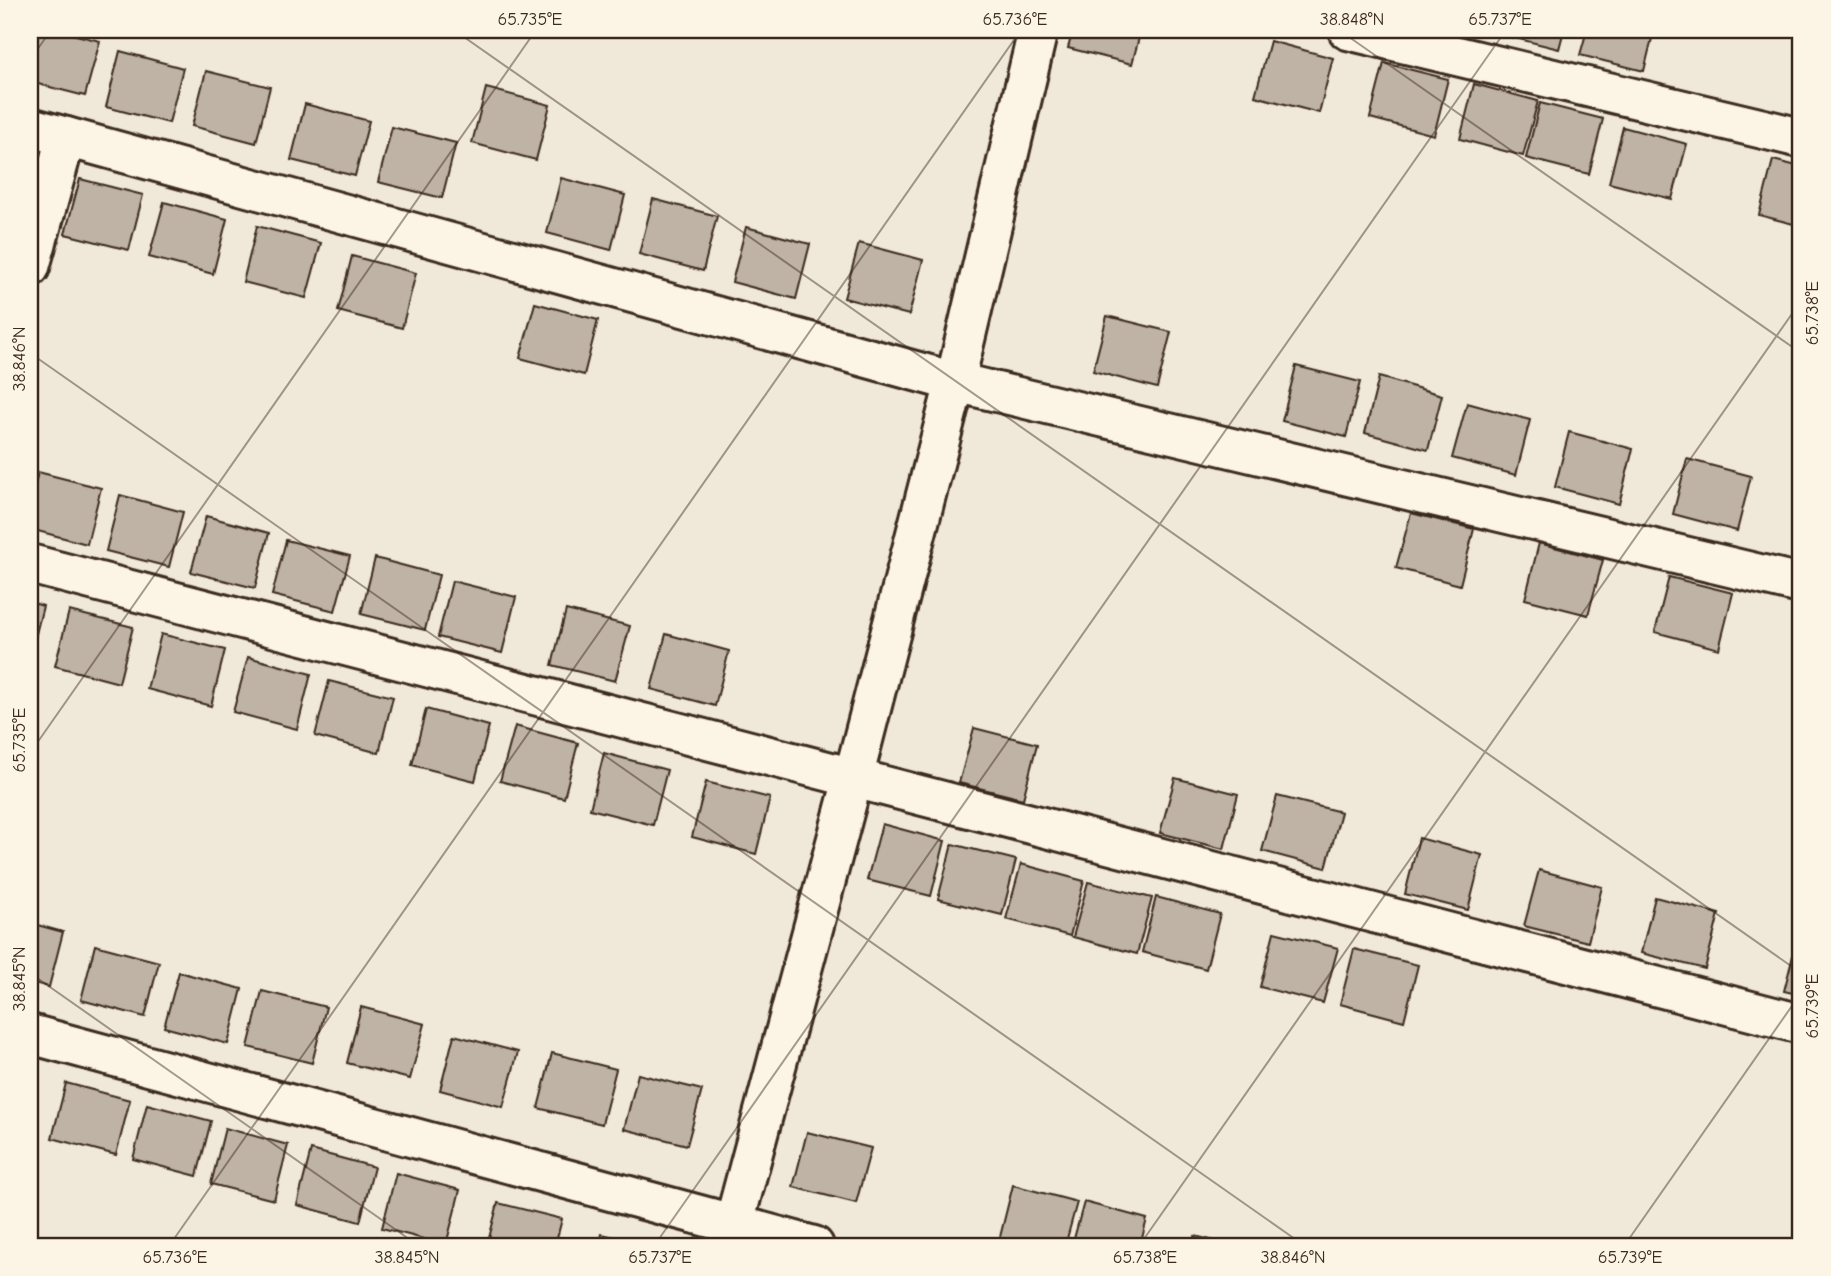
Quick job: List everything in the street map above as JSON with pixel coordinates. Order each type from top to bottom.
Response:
[{"type":"street","points":[[731,1236],[955,382],[1038,30]]},
{"type":"street","points":[[1348,30],[1801,138]]},
{"type":"street","points":[[30,267],[48,132],[955,382],[1801,584]]},
{"type":"street","points":[[30,564],[1801,1024]]},
{"type":"street","points":[[30,1034],[731,1236],[814,1246]]},
{"type":"building","points":[[35,30],[56,30],[100,41],[85,96],[30,82],[30,49]]},
{"type":"building","points":[[1073,30],[1141,30],[1132,64],[1068,48]]},
{"type":"building","points":[[1496,30],[1564,30],[1559,49],[1495,33]]},
{"type":"building","points":[[1587,30],[1654,30],[1644,71],[1580,55]]},
{"type":"building","points":[[1270,41],[1333,58],[1319,113],[1255,96]]},
{"type":"building","points":[[120,51],[183,68],[169,123],[106,107]]},
{"type":"building","points":[[1384,63],[1448,79],[1434,135],[1370,118]]},
{"type":"building","points":[[206,71],[270,87],[256,143],[192,126]]},
{"type":"building","points":[[1474,84],[1538,101],[1523,156],[1460,139]]},
{"type":"building","points":[[486,88],[550,105],[536,160],[472,143]]},
{"type":"building","points":[[1540,103],[1603,119],[1589,174],[1526,158]]},
{"type":"building","points":[[305,104],[369,121],[355,176],[291,160]]},
{"type":"building","points":[[392,127],[456,143],[442,198],[378,182]]},
{"type":"building","points":[[1623,127],[1687,144],[1672,199],[1609,183]]},
{"type":"building","points":[[1773,160],[1801,167],[1801,226],[1759,215]]},
{"type":"building","points":[[561,178],[625,195],[611,250],[547,233]]},
{"type":"building","points":[[80,179],[143,195],[129,250],[65,234]]},
{"type":"building","points":[[653,199],[717,216],[703,271],[639,254]]},
{"type":"building","points":[[164,202],[227,219],[213,274],[149,257]]},
{"type":"building","points":[[257,226],[321,243],[306,298],[243,282]]},
{"type":"building","points":[[746,227],[810,244],[796,299],[732,282]]},
{"type":"building","points":[[859,243],[923,260],[909,315],[844,298]]},
{"type":"building","points":[[352,256],[416,273],[402,328],[338,311]]},
{"type":"building","points":[[535,303],[598,320],[584,375],[520,358]]},
{"type":"building","points":[[1107,316],[1171,332],[1157,388],[1093,371]]},
{"type":"building","points":[[1296,366],[1360,382],[1346,437],[1282,421]]},
{"type":"building","points":[[1379,377],[1442,395],[1428,450],[1365,433]]},
{"type":"building","points":[[1467,403],[1530,420],[1516,475],[1452,458]]},
{"type":"building","points":[[1569,432],[1633,449],[1619,504],[1555,487]]},
{"type":"building","points":[[1687,459],[1751,476],[1737,531],[1673,514]]},
{"type":"building","points":[[38,472],[101,488],[87,544],[30,529],[30,504]]},
{"type":"building","points":[[120,495],[183,512],[169,567],[106,551]]},
{"type":"building","points":[[1411,513],[1474,529],[1460,585],[1396,568]]},
{"type":"building","points":[[206,516],[269,533],[255,588],[191,572]]},
{"type":"building","points":[[286,540],[350,556],[335,611],[272,595]]},
{"type":"building","points":[[1539,543],[1603,560],[1588,615],[1525,599]]},
{"type":"building","points":[[375,558],[439,575],[425,630],[361,614]]},
{"type":"building","points":[[1669,577],[1733,593],[1719,649],[1655,632]]},
{"type":"building","points":[[452,581],[516,597],[502,653],[438,637]]},
{"type":"building","points":[[30,602],[43,606],[30,658]]},
{"type":"building","points":[[566,610],[630,626],[615,681],[552,665]]},
{"type":"building","points":[[69,611],[133,627],[119,683],[55,666]]},
{"type":"building","points":[[161,634],[225,650],[211,706],[147,689]]},
{"type":"building","points":[[666,634],[729,651],[715,706],[651,689]]},
{"type":"building","points":[[248,657],[311,674],[297,729],[233,712]]},
{"type":"building","points":[[329,681],[393,697],[379,753],[315,736]]},
{"type":"building","points":[[426,709],[489,726],[475,781],[412,765]]},
{"type":"building","points":[[515,726],[578,743],[564,798],[500,781]]},
{"type":"building","points":[[974,728],[1037,744],[1023,799],[959,783]]},
{"type":"building","points":[[604,753],[667,770],[653,825],[590,809]]},
{"type":"building","points":[[1175,778],[1238,794],[1224,849],[1160,833]]},
{"type":"building","points":[[706,782],[770,798],[756,854],[692,837]]},
{"type":"building","points":[[1277,796],[1341,812],[1326,868],[1262,851]]},
{"type":"building","points":[[882,824],[945,841],[931,896],[867,880]]},
{"type":"building","points":[[1419,838],[1482,855],[1468,910],[1405,894]]},
{"type":"building","points":[[952,844],[1016,860],[1002,915],[938,899]]},
{"type":"building","points":[[1021,864],[1084,881],[1070,936],[1006,919]]},
{"type":"building","points":[[1539,870],[1602,887],[1588,942],[1524,926]]},
{"type":"building","points":[[1088,882],[1152,898],[1137,954],[1073,937]]},
{"type":"building","points":[[1156,897],[1220,914],[1206,969],[1142,952]]},
{"type":"building","points":[[1655,897],[1719,914],[1705,969],[1641,953]]},
{"type":"building","points":[[30,923],[63,932],[49,987],[30,982]]},
{"type":"building","points":[[1274,932],[1338,948],[1323,1003],[1260,987]]},
{"type":"building","points":[[1798,936],[1801,937],[1801,995],[1784,991]]},
{"type":"building","points":[[95,945],[159,962],[145,1017],[81,1000]]},
{"type":"building","points":[[1354,949],[1418,965],[1404,1021],[1340,1004]]},
{"type":"building","points":[[179,972],[242,989],[228,1044],[164,1027]]},
{"type":"building","points":[[262,991],[326,1007],[312,1063],[248,1047]]},
{"type":"building","points":[[361,1007],[425,1024],[410,1079],[347,1063]]},
{"type":"building","points":[[454,1035],[518,1052],[503,1107],[440,1090]]},
{"type":"building","points":[[552,1053],[616,1069],[602,1124],[538,1108]]},
{"type":"building","points":[[638,1074],[702,1090],[687,1145],[624,1129]]},
{"type":"building","points":[[66,1083],[130,1100],[116,1155],[52,1138]]},
{"type":"building","points":[[147,1104],[211,1121],[197,1176],[133,1159]]},
{"type":"building","points":[[225,1128],[288,1145],[274,1200],[211,1184]]},
{"type":"building","points":[[807,1132],[871,1148],[856,1203],[793,1187]]},
{"type":"building","points":[[311,1150],[374,1167],[360,1222],[297,1205]]},
{"type":"building","points":[[396,1173],[460,1190],[446,1245],[382,1228]]},
{"type":"building","points":[[1013,1185],[1077,1202],[1065,1246],[1020,1246],[999,1241]]},
{"type":"building","points":[[1084,1202],[1147,1219],[1140,1246],[1072,1246]]},
{"type":"building","points":[[498,1203],[562,1219],[555,1246],[487,1246]]},
{"type":"building","points":[[602,1234],[651,1246],[599,1246]]},
{"type":"building","points":[[1195,1236],[1234,1246],[1193,1246]]}]
